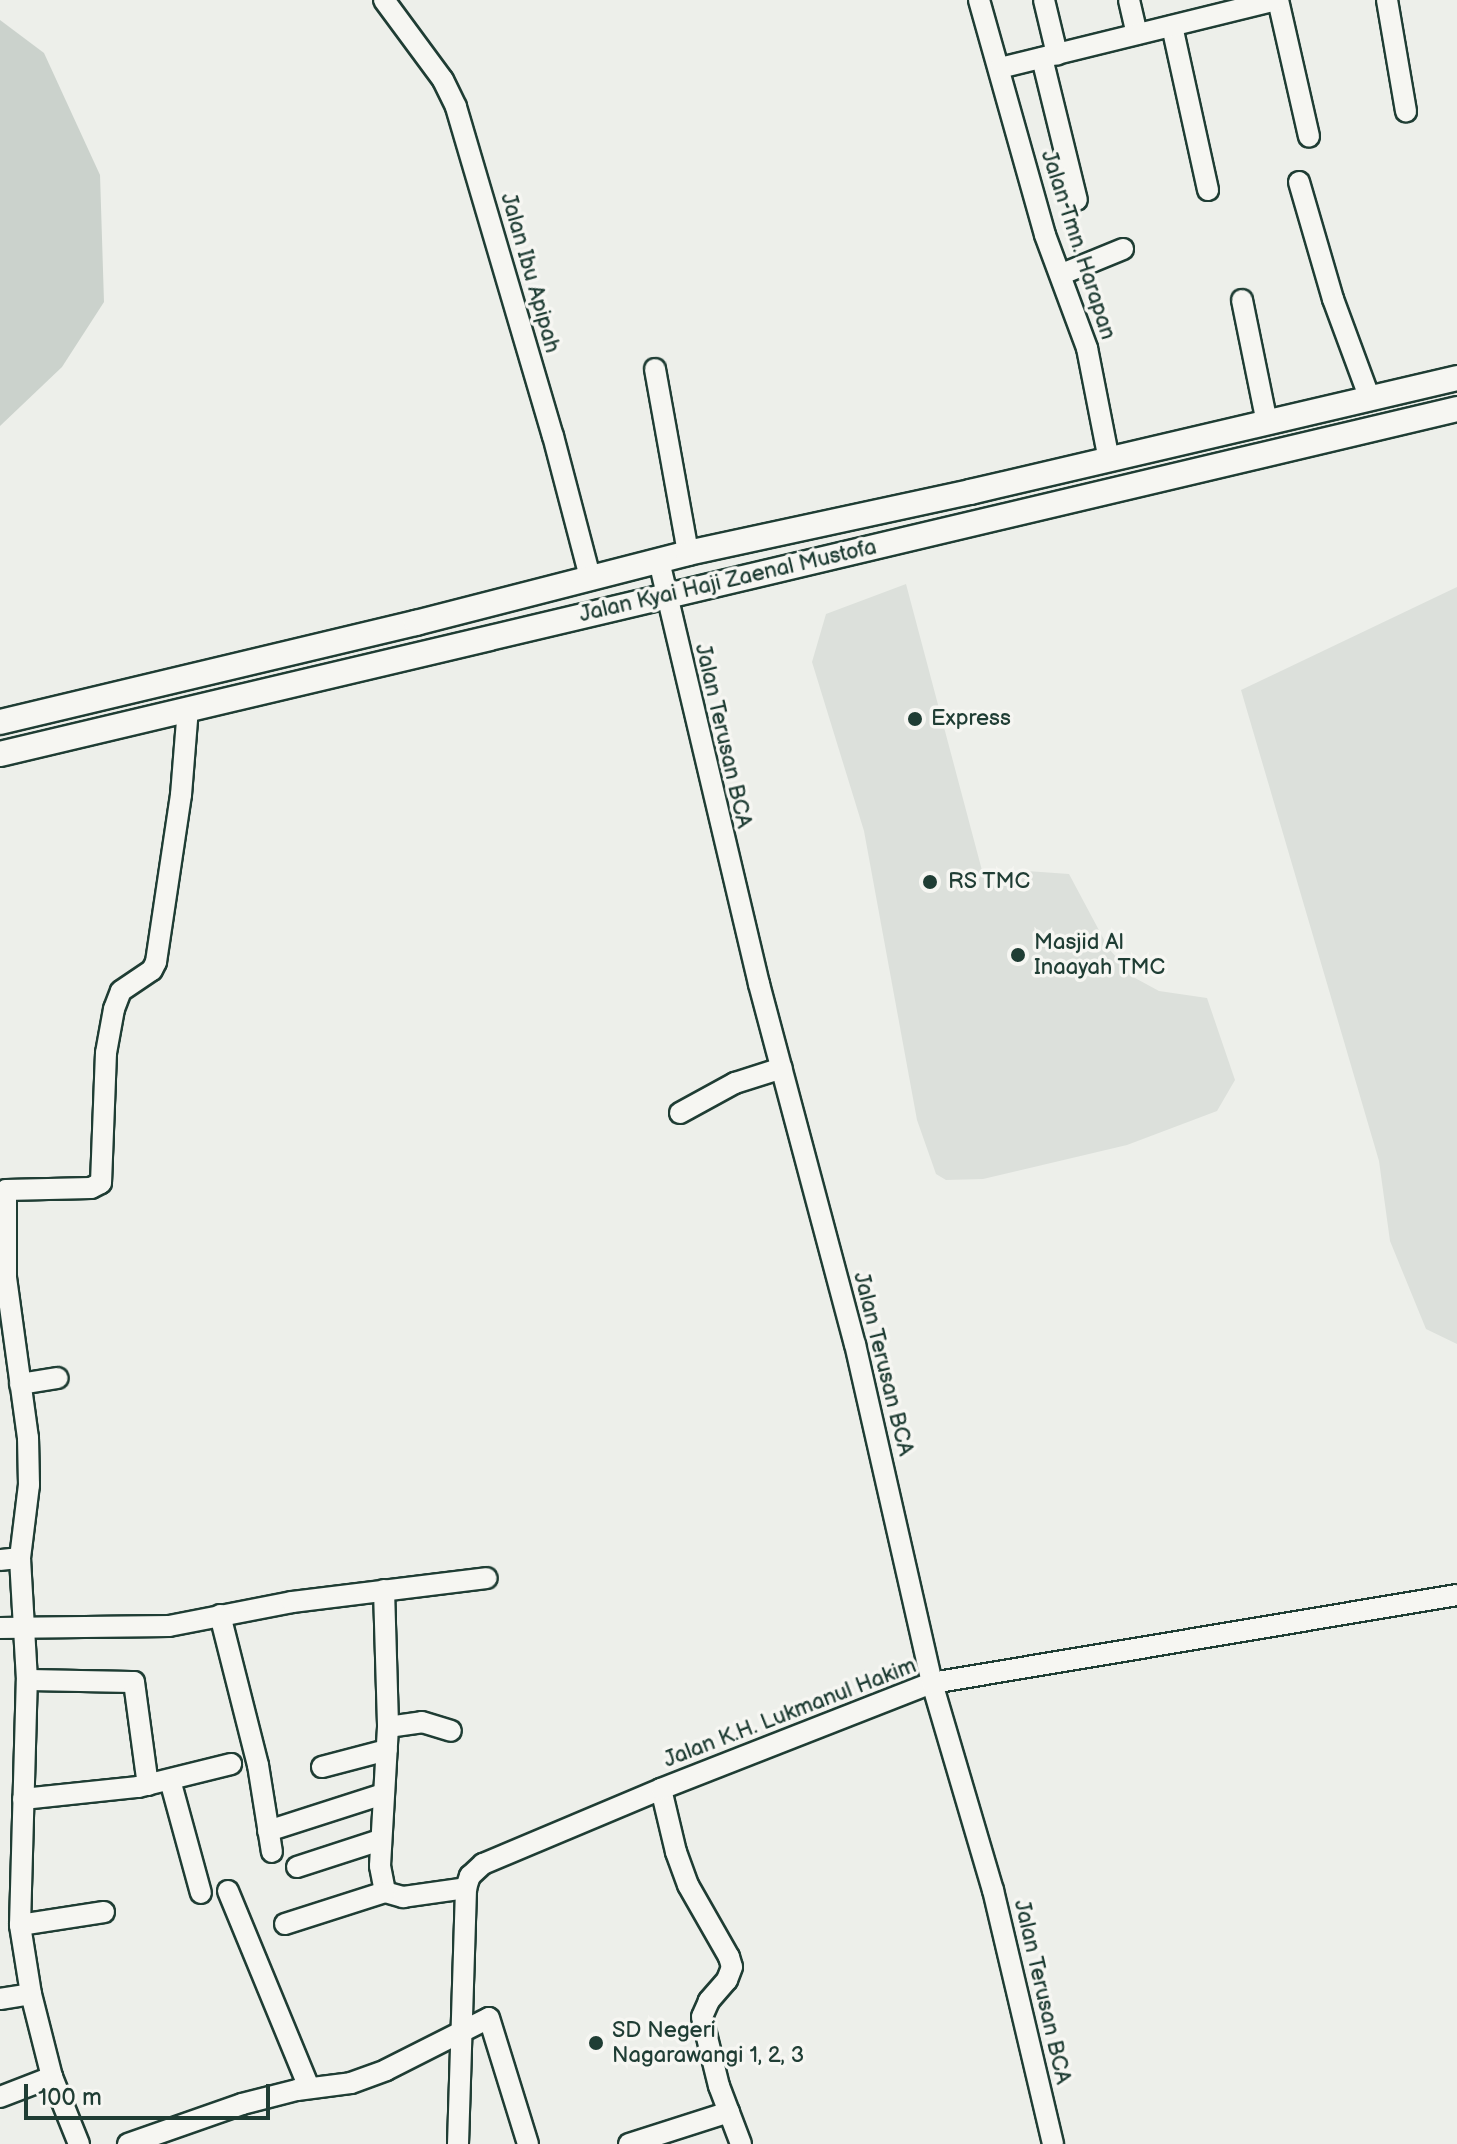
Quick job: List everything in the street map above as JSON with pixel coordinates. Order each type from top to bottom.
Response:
[{"type":"main road","name":"Jalan Kyai Haji Zaenal Mustofa","points":[[0,722],[416,623],[688,553],[970,492],[1457,378]]},
{"type":"main road","name":"Jalan Kyai Haji Zaenal Mustofa","points":[[0,754],[1457,409]]},
{"type":"main road","points":[[1138,453],[1144,483]]},
{"type":"main road","points":[[970,492],[975,522]]},
{"type":"main road","points":[[416,623],[421,652]]},
{"type":"main road","points":[[108,697],[111,728]]},
{"type":"street","name":"Jalan Ibu Apipah","points":[[384,0],[443,80],[456,107],[553,436],[590,577]]},
{"type":"street","name":"Jalan Tmn. Harapan","points":[[979,0],[1045,235],[1087,348],[1109,460]]},
{"type":"street","points":[[1044,0],[1049,56],[1077,200]]},
{"type":"street","points":[[1129,0],[1137,34]]},
{"type":"street","points":[[1000,68],[1277,0],[1309,137]]},
{"type":"street","points":[[1387,0],[1406,111]]},
{"type":"street","points":[[1172,26],[1208,190]]},
{"type":"street","points":[[1299,182],[1333,299],[1370,399]]},
{"type":"street","points":[[1062,274],[1123,249]]},
{"type":"street","points":[[1242,300],[1267,423]]},
{"type":"street","points":[[655,369],[688,553]]},
{"type":"street","name":"Jalan Terusan BCA","points":[[659,561],[664,595],[782,1068],[855,1344],[932,1683],[993,1890],[1053,2144]]},
{"type":"street","points":[[79,2144],[52,2077],[31,1994],[20,1925],[26,1625],[10,1559],[29,1485],[28,1438],[5,1311],[6,1190],[43,1192],[91,1188],[101,1183],[109,1038],[121,991],[152,970],[156,962],[181,795],[188,708]]},
{"type":"street","points":[[680,1113],[735,1083],[782,1068]]},
{"type":"street","points":[[20,1384],[58,1378]]},
{"type":"street","points":[[29,1485],[50,1487]]},
{"type":"street","points":[[0,1628],[26,1625],[169,1626],[220,1615],[384,1590],[487,1578]]},
{"type":"street","points":[[384,1590],[388,1727],[380,1866],[385,1892]]},
{"type":"street","name":"Jalan K.H. Lukmanul Hakim","points":[[466,1888],[470,1876],[483,1864],[661,1789],[932,1683],[1457,1595]]},
{"type":"street","points":[[220,1615],[258,1765],[272,1852]]},
{"type":"street","points":[[27,1680],[134,1682],[148,1785]]},
{"type":"street","points":[[388,1727],[422,1722],[451,1731]]},
{"type":"street","points":[[322,1767],[387,1750]]},
{"type":"street","points":[[23,1799],[148,1785],[231,1764]]},
{"type":"street","points":[[170,1780],[201,1893]]},
{"type":"street","points":[[661,1789],[676,1852],[688,1885],[732,1967],[727,1980],[709,2001],[702,2017],[741,2144]]},
{"type":"street","points":[[268,1831],[383,1794]]},
{"type":"street","points":[[297,1867],[380,1840]]},
{"type":"street","points":[[285,1924],[385,1892],[403,1897],[466,1888],[458,2144]]},
{"type":"street","points":[[228,1891],[309,2088]]},
{"type":"street","points":[[20,1925],[104,1912]]},
{"type":"street","points":[[0,1999],[31,1994]]},
{"type":"street","points":[[128,2144],[242,2104],[309,2088],[351,2083],[489,2018],[528,2144]]},
{"type":"street","points":[[0,2097],[52,2077]]},
{"type":"street","points":[[629,2144],[729,2112]]},
{"type":"shaded area","points":[[0,20],[44,53],[100,175],[104,302],[62,367],[0,426]]},
{"type":"shaded area","name":"RS TMC","points":[[906,584],[984,878],[992,886],[1027,871],[1069,874],[1109,949],[1135,978],[1159,991],[1207,998],[1235,1080],[1217,1111],[1127,1145],[983,1179],[946,1180],[936,1174],[917,1120],[864,831],[812,662],[826,614]]},
{"type":"shaded area","points":[[1457,587],[1457,1344],[1426,1329],[1390,1241],[1379,1161],[1241,690]]},
{"type":"place","name":"Express","points":[[915,719]]},
{"type":"place","name":"RS TMC","points":[[930,882]]},
{"type":"place","name":"Masjid Al Inaayah TMC","points":[[1018,955]]},
{"type":"place","name":"SD Negeri Nagarawangi 1, 2, 3","points":[[596,2043]]}]
